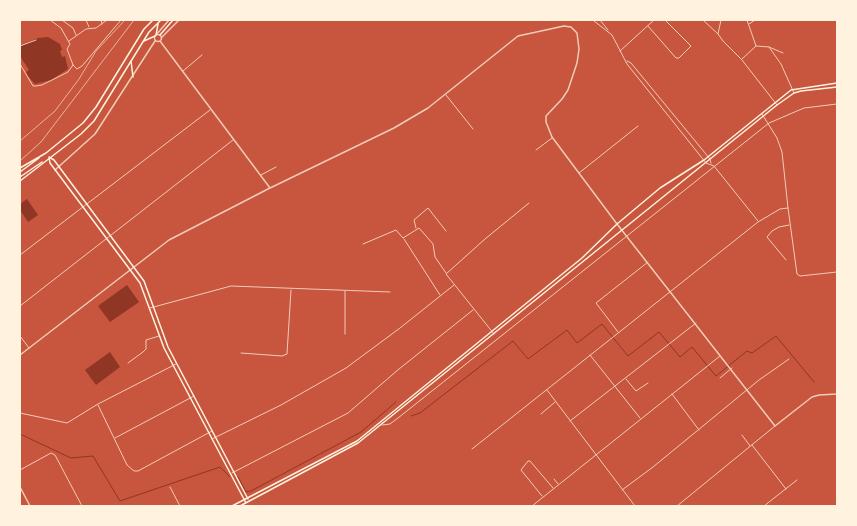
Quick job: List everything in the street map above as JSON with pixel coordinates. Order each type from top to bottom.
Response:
[{"type":"main road","points":[[20,172],[77,130],[89,116],[152,20]]},
{"type":"main road","points":[[160,35],[173,20]]},
{"type":"main road","points":[[142,42],[156,36],[160,21]]},
{"type":"main road","points":[[20,177],[81,134],[94,120],[142,42],[160,21]]},
{"type":"main road","points":[[131,61],[133,77]]},
{"type":"main road","points":[[232,506],[357,441],[582,258],[617,224],[660,188],[704,160],[791,90],[837,83]]},
{"type":"main road","points":[[240,506],[358,443],[622,229],[794,93],[837,87]]},
{"type":"main road","points":[[20,168],[46,153]]},
{"type":"main road","points":[[49,157],[59,167],[144,281],[168,347],[249,501]]},
{"type":"main road","points":[[49,157],[56,170],[140,283],[159,336],[173,366],[246,503]]},
{"type":"main road","points":[[20,181],[49,157]]},
{"type":"street","points":[[50,20],[60,28],[69,41],[70,44],[67,49],[73,65],[77,69],[82,66],[121,20]]},
{"type":"street","points":[[62,20],[73,28],[77,36]]},
{"type":"street","points":[[86,20],[90,28]]},
{"type":"street","points":[[101,20],[102,24]]},
{"type":"street","points":[[69,41],[90,28],[94,29],[107,20]]},
{"type":"street","points":[[56,170],[95,134],[133,77],[155,41],[156,36],[169,20]]},
{"type":"street","points":[[160,41],[178,20]]},
{"type":"street","points":[[594,20],[608,31]]},
{"type":"street","points":[[600,20],[626,60],[706,163],[711,163]]},
{"type":"street","points":[[620,51],[654,20]]},
{"type":"street","points":[[648,26],[676,58],[679,58],[690,46],[664,20]]},
{"type":"street","points":[[703,20],[742,60],[777,105]]},
{"type":"street","points":[[718,34],[721,20]]},
{"type":"street","points":[[747,20],[756,46]]},
{"type":"street","points":[[748,25],[755,20]]},
{"type":"street","points":[[20,355],[169,240],[270,188],[394,128],[428,108],[518,36],[564,26],[571,27],[578,37],[577,63],[568,90],[562,99],[546,116],[546,122],[552,137],[617,224],[628,236],[720,355],[732,368],[775,426]]},
{"type":"street","points":[[156,36],[160,35],[161,38]]},
{"type":"street","points":[[20,46],[36,40]]},
{"type":"street","points":[[155,41],[160,41]]},
{"type":"street","points":[[160,41],[270,188]]},
{"type":"street","points":[[742,60],[756,46],[768,47],[783,53]]},
{"type":"street","points":[[768,47],[781,64],[791,90],[794,93]]},
{"type":"street","points":[[182,71],[202,56]]},
{"type":"street","points":[[626,60],[631,63],[708,156],[711,163],[758,222]]},
{"type":"street","points":[[20,66],[33,86],[36,86],[42,85],[68,72],[73,65]]},
{"type":"street","points":[[446,94],[472,129]]},
{"type":"street","points":[[382,425],[390,424],[394,421],[769,123],[804,108],[837,104]]},
{"type":"street","points":[[20,255],[86,203],[211,109]]},
{"type":"street","points":[[761,113],[769,123],[782,152],[797,274],[800,276],[837,272]]},
{"type":"street","points":[[579,173],[638,126]]},
{"type":"street","points":[[536,150],[552,137]]},
{"type":"street","points":[[20,306],[234,139]]},
{"type":"street","points":[[260,175],[276,167]]},
{"type":"street","points":[[446,274],[485,239],[529,203]]},
{"type":"street","points":[[416,228],[414,220],[428,208],[446,231]]},
{"type":"street","points":[[472,449],[758,222],[780,209],[788,208]]},
{"type":"street","points":[[786,260],[767,237],[775,229],[790,224]]},
{"type":"street","points":[[416,228],[421,229],[433,244],[435,257],[446,274],[494,334]]},
{"type":"street","points":[[403,238],[416,228]]},
{"type":"street","points":[[363,244],[396,230],[403,238],[440,296]]},
{"type":"street","points":[[618,333],[596,303],[648,262]]},
{"type":"street","points":[[212,440],[281,405],[346,368],[454,285]]},
{"type":"street","points":[[149,308],[231,286],[390,292]]},
{"type":"street","points":[[241,353],[282,356],[287,354],[291,289]]},
{"type":"street","points":[[345,290],[345,334]]},
{"type":"street","points":[[230,474],[348,413],[399,369],[474,310]]},
{"type":"street","points":[[570,421],[696,323]]},
{"type":"street","points":[[20,336],[29,348]]},
{"type":"street","points":[[128,363],[146,349],[146,341],[159,336]]},
{"type":"street","points":[[590,355],[640,419]]},
{"type":"street","points":[[532,506],[720,355]]},
{"type":"street","points":[[622,490],[789,359]]},
{"type":"street","points":[[20,413],[67,423],[98,404],[177,364]]},
{"type":"street","points":[[720,378],[732,368]]},
{"type":"street","points":[[625,378],[636,391],[648,383]]},
{"type":"street","points":[[546,390],[635,506]]},
{"type":"street","points":[[672,394],[699,430]]},
{"type":"street","points":[[677,506],[812,397],[837,394]]},
{"type":"street","points":[[115,438],[194,396]]},
{"type":"street","points":[[541,414],[556,402]]},
{"type":"street","points":[[98,404],[128,465],[134,471],[138,471],[212,431]]},
{"type":"street","points":[[742,435],[786,489]]},
{"type":"street","points":[[20,470],[51,453],[55,456],[82,506]]},
{"type":"street","points":[[543,496],[521,470],[528,461],[530,461],[553,488]]},
{"type":"street","points":[[554,479],[559,485]]},
{"type":"street","points":[[764,506],[797,480]]},
{"type":"street","points":[[170,487],[180,506]]},
{"type":"street","points":[[20,488],[30,506]]},
{"type":"shaded area","points":[[48,37],[60,44],[62,50],[60,51],[62,57],[65,56],[68,69],[51,80],[35,84],[26,72],[29,70],[20,56],[20,46],[38,38]]},
{"type":"shaded area","points":[[27,199],[38,215],[28,222],[20,210],[20,204]]},
{"type":"shaded area","points":[[127,285],[139,302],[110,322],[98,306]]},
{"type":"shaded area","points":[[110,352],[120,367],[96,385],[85,370]]},
{"type":"waterway","points":[[411,416],[420,413],[513,341],[528,359],[567,330],[577,343],[602,324],[628,356],[659,332],[680,357],[692,347],[716,376],[747,351],[752,353],[776,336],[814,382]]},
{"type":"waterway","points":[[238,477],[246,492],[251,491],[361,432],[396,402]]},
{"type":"waterway","points":[[20,434],[71,458],[93,456],[120,501],[220,467],[230,477]]},
{"type":"railway","points":[[20,141],[55,111],[79,79],[96,51],[125,20]]},
{"type":"railway","points":[[20,161],[41,142],[134,20]]}]
